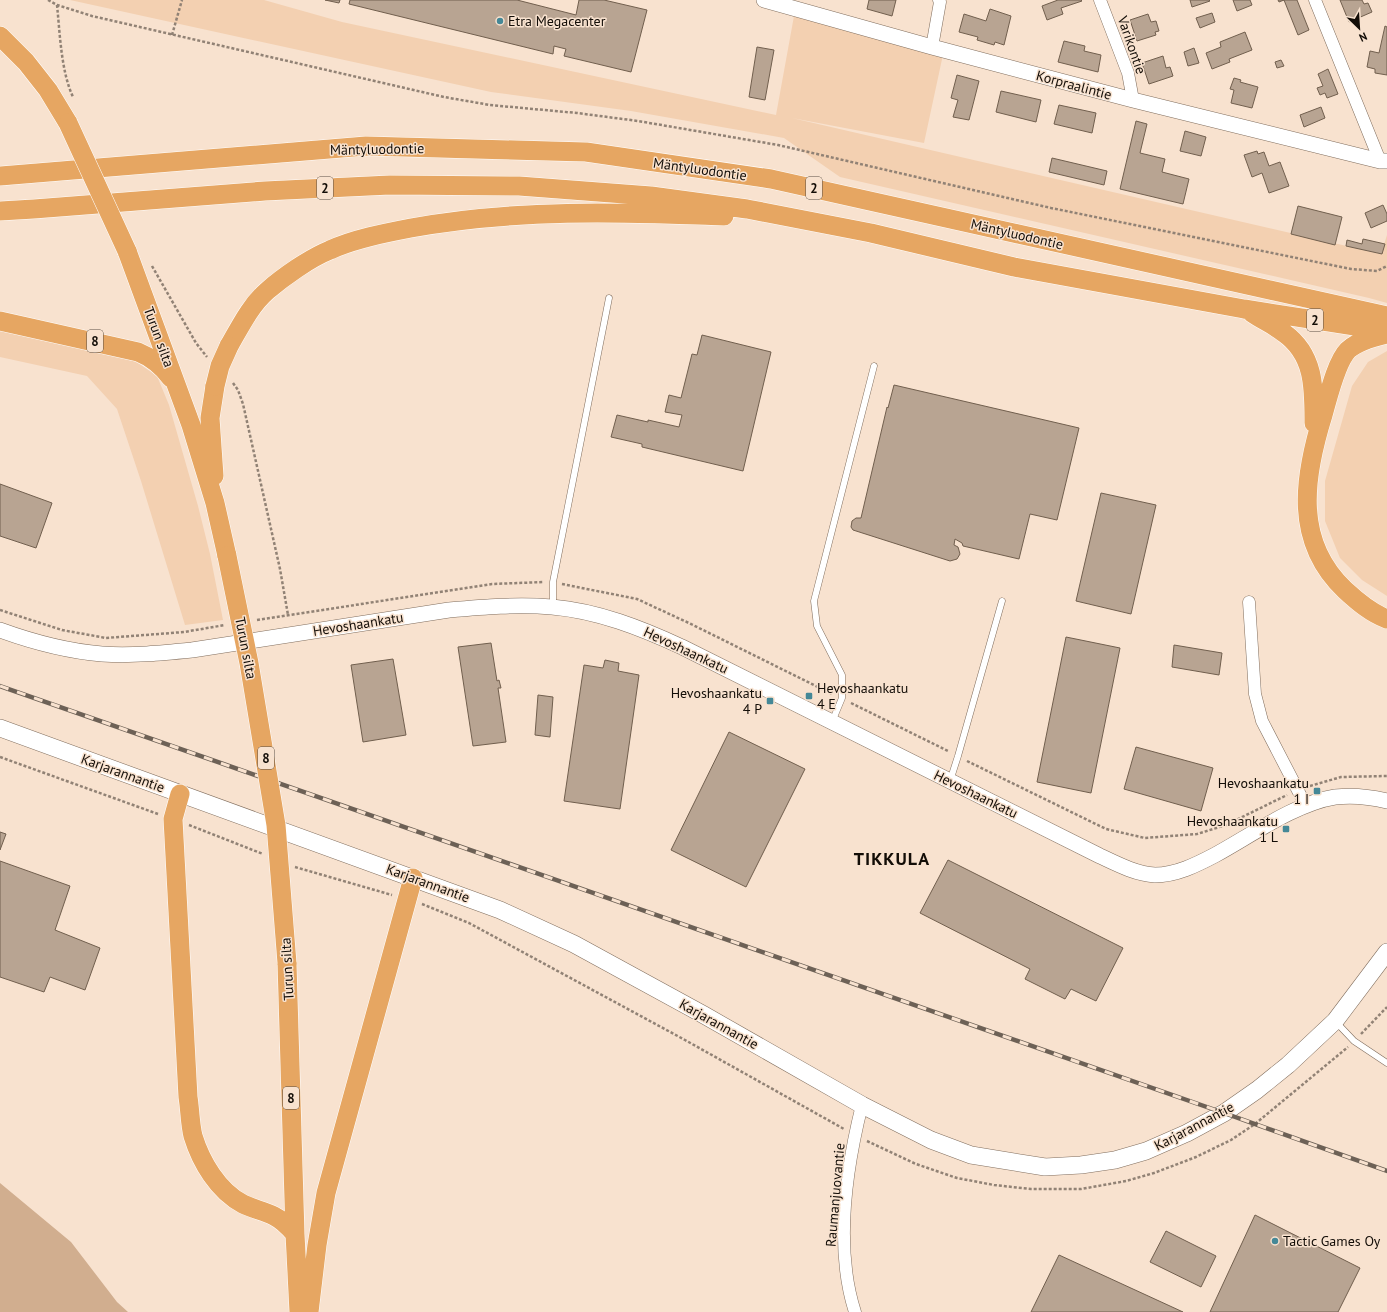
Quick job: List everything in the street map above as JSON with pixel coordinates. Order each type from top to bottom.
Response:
[{"type":"highway","name":"Turun silta","points":[[0,36],[26,62],[48,90],[68,123],[127,251],[177,386],[215,503],[249,663],[274,817],[288,963],[295,1234],[299,1312]]},
{"type":"highway","name":"Mäntyluodontie","points":[[0,176],[366,146],[586,152],[771,179],[1387,316]]},
{"type":"highway","name":"2","points":[[0,211],[265,191],[390,185],[527,187],[651,196],[747,209],[871,233],[1014,267],[1244,309],[1387,331]]},
{"type":"highway","points":[[215,503],[210,418],[223,383],[220,366],[229,346],[248,314],[266,292],[291,272],[329,250],[380,234],[440,223],[527,215],[646,213],[730,216],[747,209]]},
{"type":"highway","points":[[1244,309],[1292,339],[1303,355],[1312,375],[1313,382],[1315,442]]},
{"type":"highway","name":"8","points":[[0,321],[138,352],[150,357],[164,368],[177,386]]},
{"type":"highway","points":[[1387,334],[1361,342],[1348,350],[1340,362],[1315,442],[1307,487],[1307,514],[1312,538],[1321,558],[1336,582],[1354,599],[1375,614],[1387,619]]},
{"type":"highway","points":[[180,794],[173,819],[188,1096],[193,1135],[199,1152],[208,1169],[226,1191],[241,1203],[274,1216],[285,1223],[295,1234]]},
{"type":"highway","points":[[309,1312],[317,1245],[326,1193],[413,878]]},
{"type":"main road","name":"Karjarannantie","points":[[0,728],[500,910],[574,944],[704,1015],[862,1105],[931,1140],[971,1155],[1045,1167],[1081,1165],[1115,1160],[1146,1151],[1187,1133],[1224,1113],[1257,1090],[1288,1065],[1335,1021],[1387,952]]},
{"type":"street","name":"Korpraalintie","points":[[764,0],[932,47],[1133,100],[1384,161]]},
{"type":"street","points":[[932,47],[940,2],[939,0]]},
{"type":"street","name":"Varikontie","points":[[1100,0],[1128,74],[1133,100]]},
{"type":"street","points":[[1316,0],[1384,161]]},
{"type":"street","points":[[1249,602],[1255,694],[1262,721],[1306,806]]},
{"type":"street","name":"Hevoshaankatu","points":[[0,630],[49,645],[102,654],[159,654],[449,610],[524,606],[553,607],[585,612],[621,622],[654,634],[711,660],[1100,856],[1130,870],[1154,875],[1176,872],[1196,865],[1294,810],[1306,806],[1336,797],[1358,796],[1387,801]]},
{"type":"street","name":"Raumanjuovantie","points":[[854,1312],[844,1250],[845,1217],[848,1180],[855,1135],[862,1105]]},
{"type":"lane","points":[[553,607],[553,582],[609,298]]},
{"type":"lane","points":[[832,722],[842,698],[842,675],[817,626],[814,601],[874,366]]},
{"type":"lane","points":[[950,781],[1002,602]]},
{"type":"lane","points":[[1335,1021],[1354,1041],[1387,1063]]},
{"type":"path","points":[[48,0],[57,5],[92,16],[444,97],[490,105],[576,113],[638,121],[778,145],[1051,208],[1351,269],[1377,271],[1387,266]]},
{"type":"path","points":[[172,35],[182,0]]},
{"type":"path","points":[[57,5],[64,64],[70,91],[76,102]]},
{"type":"path","points":[[149,260],[196,343],[209,360]]},
{"type":"path","points":[[223,383],[238,390],[244,404],[280,569],[288,615]]},
{"type":"path","points":[[251,621],[492,584],[553,582],[637,599],[842,698],[1106,829],[1145,838],[1197,834],[1226,825],[1298,790],[1341,777],[1387,776]]},
{"type":"path","points":[[0,610],[62,630],[106,638],[184,632],[228,625]]},
{"type":"shaded area","points":[[70,0],[264,0],[342,22],[776,115],[794,16],[944,50],[924,143],[792,118],[1381,254],[1387,235],[1387,303],[840,177],[784,138],[631,111],[491,92]]},
{"type":"shaded area","points":[[0,330],[135,361],[157,376],[169,405],[198,506],[210,554],[223,620],[185,625],[141,481],[117,409],[87,376],[0,357]]},
{"type":"shaded area","points":[[1387,351],[1387,596],[1362,580],[1340,558],[1325,521],[1325,481],[1352,386],[1368,362]]},
{"type":"shaded area","points":[[0,1183],[71,1242],[117,1302],[128,1312],[0,1312]]},
{"type":"building","points":[[325,0],[340,0],[339,3]]},
{"type":"building","points":[[350,0],[517,0],[576,15],[579,0],[604,0],[647,10],[631,72],[564,56],[566,49],[554,46],[553,54],[349,4]]},
{"type":"building","points":[[869,0],[896,0],[892,16],[867,9]]},
{"type":"building","points":[[1058,0],[1082,1],[1061,8],[1063,14],[1047,20],[1042,6]]},
{"type":"building","points":[[1190,0],[1209,0],[1210,1],[1192,7]]},
{"type":"building","points":[[1233,0],[1250,0],[1252,5],[1237,11]]},
{"type":"building","points":[[1284,0],[1297,0],[1309,30],[1298,35]]},
{"type":"building","points":[[1340,0],[1362,0],[1364,4],[1368,3],[1372,12],[1349,22]]},
{"type":"building","points":[[990,9],[1011,16],[1004,45],[995,42],[994,45],[977,40],[978,37],[959,32],[964,14],[986,21]]},
{"type":"building","points":[[1212,13],[1215,22],[1200,28],[1196,18]]},
{"type":"building","points":[[1148,14],[1151,22],[1156,21],[1159,31],[1155,32],[1156,35],[1137,41],[1130,20]]},
{"type":"building","points":[[1385,26],[1387,27],[1387,75],[1375,73],[1375,69],[1367,67],[1370,51],[1379,53]]},
{"type":"building","points":[[1245,32],[1252,50],[1229,59],[1230,62],[1212,69],[1206,53],[1221,47],[1220,42]]},
{"type":"building","points":[[1064,41],[1085,46],[1084,51],[1101,55],[1098,72],[1058,62]]},
{"type":"building","points":[[757,47],[774,50],[765,100],[749,97]]},
{"type":"building","points":[[1194,48],[1199,63],[1188,66],[1184,52]]},
{"type":"building","points":[[1163,56],[1166,68],[1170,67],[1173,76],[1149,84],[1142,63]]},
{"type":"building","points":[[1281,60],[1284,66],[1277,68],[1275,62]]},
{"type":"building","points":[[1328,69],[1338,94],[1327,98],[1325,93],[1320,95],[1317,88],[1323,86],[1318,74]]},
{"type":"building","points":[[957,75],[979,81],[969,120],[953,117],[958,100],[951,98]]},
{"type":"building","points":[[1234,78],[1241,80],[1240,82],[1258,87],[1252,108],[1231,103],[1234,90],[1230,89]]},
{"type":"building","points":[[1001,91],[1041,100],[1036,122],[996,112]]},
{"type":"building","points":[[1059,105],[1096,113],[1092,133],[1054,124]]},
{"type":"building","points":[[1321,107],[1325,118],[1304,127],[1300,115]]},
{"type":"building","points":[[1136,121],[1147,124],[1140,153],[1165,159],[1162,172],[1189,179],[1183,204],[1120,189]]},
{"type":"building","points":[[1185,131],[1206,137],[1201,156],[1180,151]]},
{"type":"building","points":[[1257,151],[1258,154],[1264,152],[1269,166],[1280,162],[1289,186],[1269,193],[1262,173],[1252,177],[1244,155]]},
{"type":"building","points":[[1052,158],[1107,171],[1104,185],[1049,172]]},
{"type":"building","points":[[1383,205],[1387,214],[1387,221],[1371,228],[1365,213]]},
{"type":"building","points":[[1298,206],[1342,217],[1335,245],[1291,234]]},
{"type":"building","points":[[1363,239],[1385,244],[1382,254],[1346,246],[1347,240],[1362,244]]},
{"type":"building","points":[[702,335],[771,352],[743,471],[642,447],[642,444],[611,437],[617,415],[679,427],[682,415],[665,412],[669,395],[681,398],[692,354],[697,355]]},
{"type":"building","points":[[894,385],[1079,428],[1057,520],[1030,514],[1019,559],[963,546],[962,543],[955,539],[954,545],[958,547],[960,554],[957,559],[950,561],[853,530],[851,527],[852,521],[856,518],[861,518],[887,407],[888,408]]},
{"type":"building","points":[[0,484],[52,503],[36,548],[0,536]]},
{"type":"building","points":[[1101,493],[1156,505],[1131,614],[1076,601]]},
{"type":"building","points":[[1066,637],[1120,648],[1091,793],[1037,782]]},
{"type":"building","points":[[491,643],[497,681],[499,680],[501,688],[498,688],[506,742],[473,746],[458,647]]},
{"type":"building","points":[[1174,645],[1222,653],[1219,675],[1172,667]]},
{"type":"building","points":[[393,659],[406,735],[363,742],[351,665]]},
{"type":"building","points":[[605,660],[619,663],[618,671],[639,675],[620,809],[564,801],[584,665],[603,668]]},
{"type":"building","points":[[538,695],[553,697],[550,737],[535,735]]},
{"type":"building","points":[[729,732],[805,769],[746,887],[671,850]]},
{"type":"building","points":[[1136,747],[1213,768],[1201,811],[1124,789]]},
{"type":"building","points":[[0,832],[6,834],[0,850]]},
{"type":"building","points":[[948,860],[1123,948],[1096,1001],[1071,989],[1065,999],[1025,979],[1030,969],[920,913]]},
{"type":"building","points":[[0,861],[70,886],[55,930],[100,948],[85,990],[50,977],[44,992],[0,977]]},
{"type":"building","name":"Tactic Games Oy","points":[[1255,1215],[1360,1268],[1338,1312],[1210,1312]]},
{"type":"building","points":[[1166,1231],[1216,1256],[1201,1287],[1150,1262]]},
{"type":"building","points":[[1059,1255],[1183,1312],[1031,1312]]},
{"type":"railway","points":[[0,686],[1387,1171]]},
{"type":"place","name":"Etra Megacenter","points":[[500,21]]},
{"type":"place","name":"Hevoshaankatu 4 E","points":[[809,696]]},
{"type":"place","name":"Hevoshaankatu 4 P","points":[[770,701]]},
{"type":"place","name":"Hevoshaankatu 1 I","points":[[1317,791]]},
{"type":"place","name":"Hevoshaankatu 1 L","points":[[1286,829]]},
{"type":"place","name":"Tactic Games Oy","points":[[1275,1241]]},
{"type":"district","name":"TIKKULA","points":[[892,859]]}]
